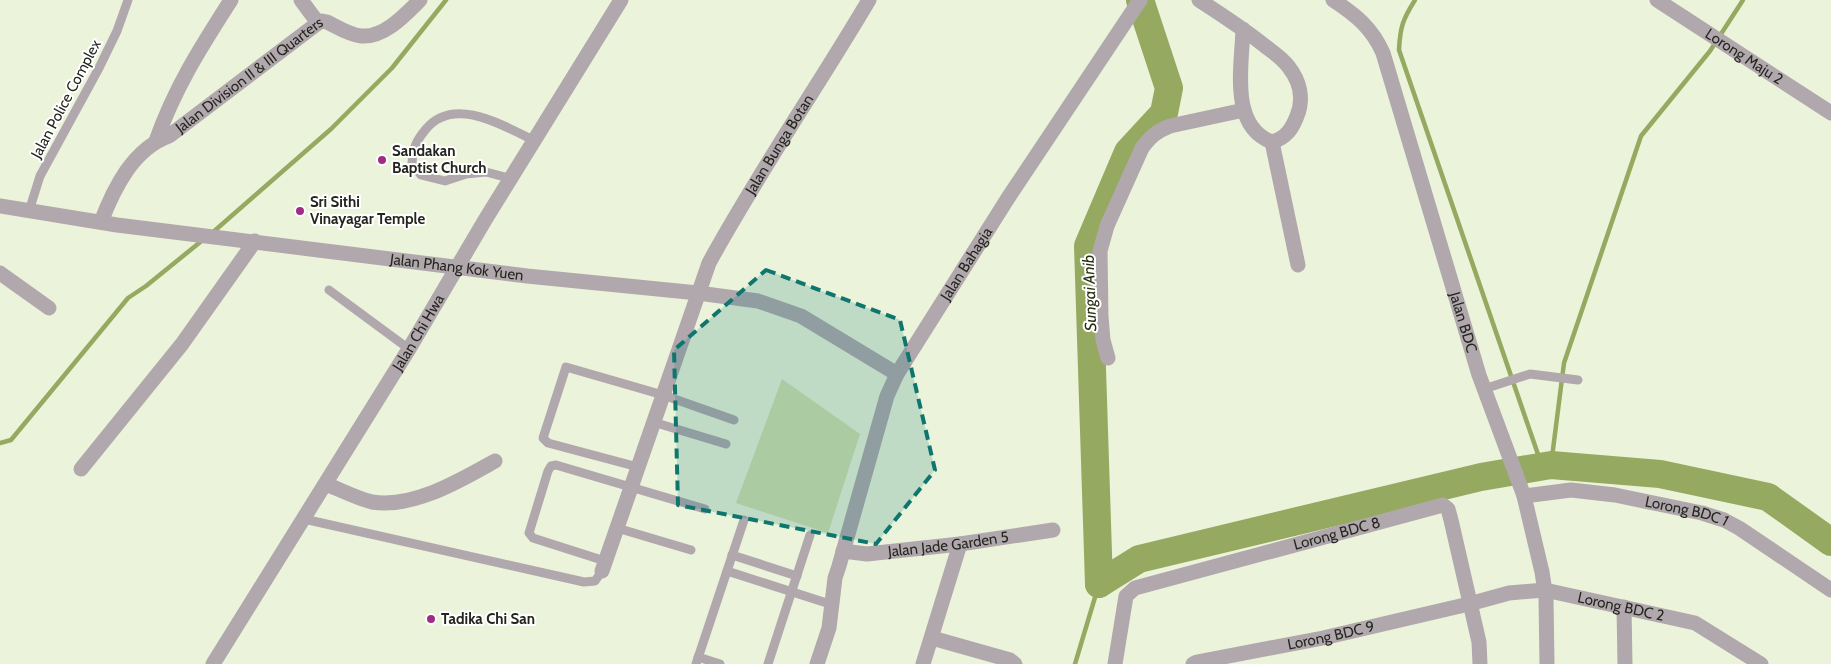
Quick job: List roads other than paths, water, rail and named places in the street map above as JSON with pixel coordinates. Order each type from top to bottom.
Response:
[{"type":"street","name":"Jalan Division II & III Quarters","points":[[156,141],[170,102],[189,65],[232,0]]},
{"type":"street","name":"Jalan Division II & III Quarters","points":[[101,222],[112,195],[137,158],[156,141],[169,136],[318,24],[301,0]]},
{"type":"street","points":[[318,24],[322,21],[328,22],[357,35],[373,34],[388,28],[420,0]]},
{"type":"street","name":"Jalan Chi Hwa","points":[[213,664],[304,520],[621,0]]},
{"type":"street","name":"Jalan Bunga Botan","points":[[603,566],[709,263],[732,222],[829,68],[869,0]]},
{"type":"street","name":"Jalan Bahagia","points":[[817,664],[829,628],[836,578],[843,551],[887,396],[898,374],[1008,198],[1140,0]]},
{"type":"street","points":[[1200,0],[1244,29],[1288,66],[1300,89],[1301,99],[1294,124],[1280,140],[1272,142],[1256,134],[1244,110],[1241,94],[1244,29]]},
{"type":"street","name":"Jalan BDC","points":[[1333,0],[1362,21],[1376,38],[1383,53],[1484,389],[1524,496],[1545,590],[1547,664]]},
{"type":"street","name":"Lorong Maju 2","points":[[1656,0],[1831,113]]},
{"type":"street","points":[[1108,358],[1103,340],[1100,250],[1107,226],[1142,148],[1148,139],[1158,131],[1170,126],[1244,110]]},
{"type":"street","points":[[1272,142],[1298,266]]},
{"type":"street","name":"Jalan Phang Kok Yuen","points":[[0,206],[101,222],[527,276],[758,301],[801,316],[898,374]]},
{"type":"street","points":[[81,469],[182,344],[255,241]]},
{"type":"street","points":[[0,272],[49,308]]},
{"type":"street","points":[[326,484],[372,502],[403,501],[430,493],[459,481],[495,462]]},
{"type":"street","name":"Lorong BDC 1","points":[[1524,496],[1571,490],[1615,495],[1702,513],[1724,520],[1739,528],[1831,590]]},
{"type":"street","name":"Lorong BDC 8","points":[[1115,664],[1126,596],[1130,591],[1443,505],[1448,509],[1451,520],[1469,604]]},
{"type":"street","name":"Jalan Jade Garden 5","points":[[843,551],[867,554],[960,544],[1053,530]]},
{"type":"street","points":[[923,664],[960,544]]},
{"type":"street","name":"Lorong BDC 2","points":[[1469,604],[1508,593],[1545,590],[1695,623],[1739,657],[1761,664]]},
{"type":"street","points":[[1469,604],[1478,642],[1480,664]]},
{"type":"street","name":"Lorong BDC 9","points":[[1193,664],[1323,638],[1469,604]]},
{"type":"street","points":[[1624,607],[1625,664]]},
{"type":"street","points":[[932,638],[1010,660],[1015,664]]},
{"type":"lane","name":"Jalan Police Complex","points":[[29,211],[40,176],[103,60],[117,31],[128,0]]},
{"type":"lane","points":[[512,179],[486,172],[466,174],[445,181],[421,175],[412,164],[413,148],[431,122],[442,115],[454,112],[498,123],[535,141]]},
{"type":"lane","points":[[329,290],[409,349]]},
{"type":"lane","points":[[638,467],[548,443],[543,438],[566,367],[663,395],[734,420]]},
{"type":"lane","points":[[1484,389],[1530,374],[1574,379]]},
{"type":"lane","points":[[653,422],[726,444]]},
{"type":"lane","points":[[304,520],[584,582],[595,581],[599,577],[603,566],[534,538],[529,533],[551,466],[556,465],[706,509]]},
{"type":"lane","points":[[720,664],[697,661],[744,520]]},
{"type":"lane","points":[[617,528],[691,550]]},
{"type":"lane","points":[[768,664],[810,535]]},
{"type":"lane","points":[[732,555],[796,576]]},
{"type":"lane","points":[[727,571],[833,605]]},
{"type":"waterway","points":[[212,233],[331,129],[392,68],[446,0]]},
{"type":"waterway","name":"Sungai Anib","points":[[1099,584],[1088,246],[1128,152],[1164,113],[1169,88],[1140,0]]},
{"type":"waterway","points":[[1415,0],[1403,24],[1399,50],[1542,466]]},
{"type":"waterway","points":[[1551,465],[1564,363],[1641,136],[1710,51],[1743,0]]},
{"type":"waterway","points":[[0,443],[11,440],[128,298],[146,286],[204,239]]},
{"type":"waterway","points":[[1099,584],[1139,559],[1481,477],[1551,465],[1660,474],[1768,497],[1831,542]]},
{"type":"waterway","points":[[1075,664],[1099,584]]},
{"type":"place","name":"Sandakan Baptist Church","points":[[382,160]]},
{"type":"place","name":"Sri Sithi Vinayagar Temple","points":[[300,211]]},
{"type":"place","name":"Tadika Chi San","points":[[431,619]]}]
